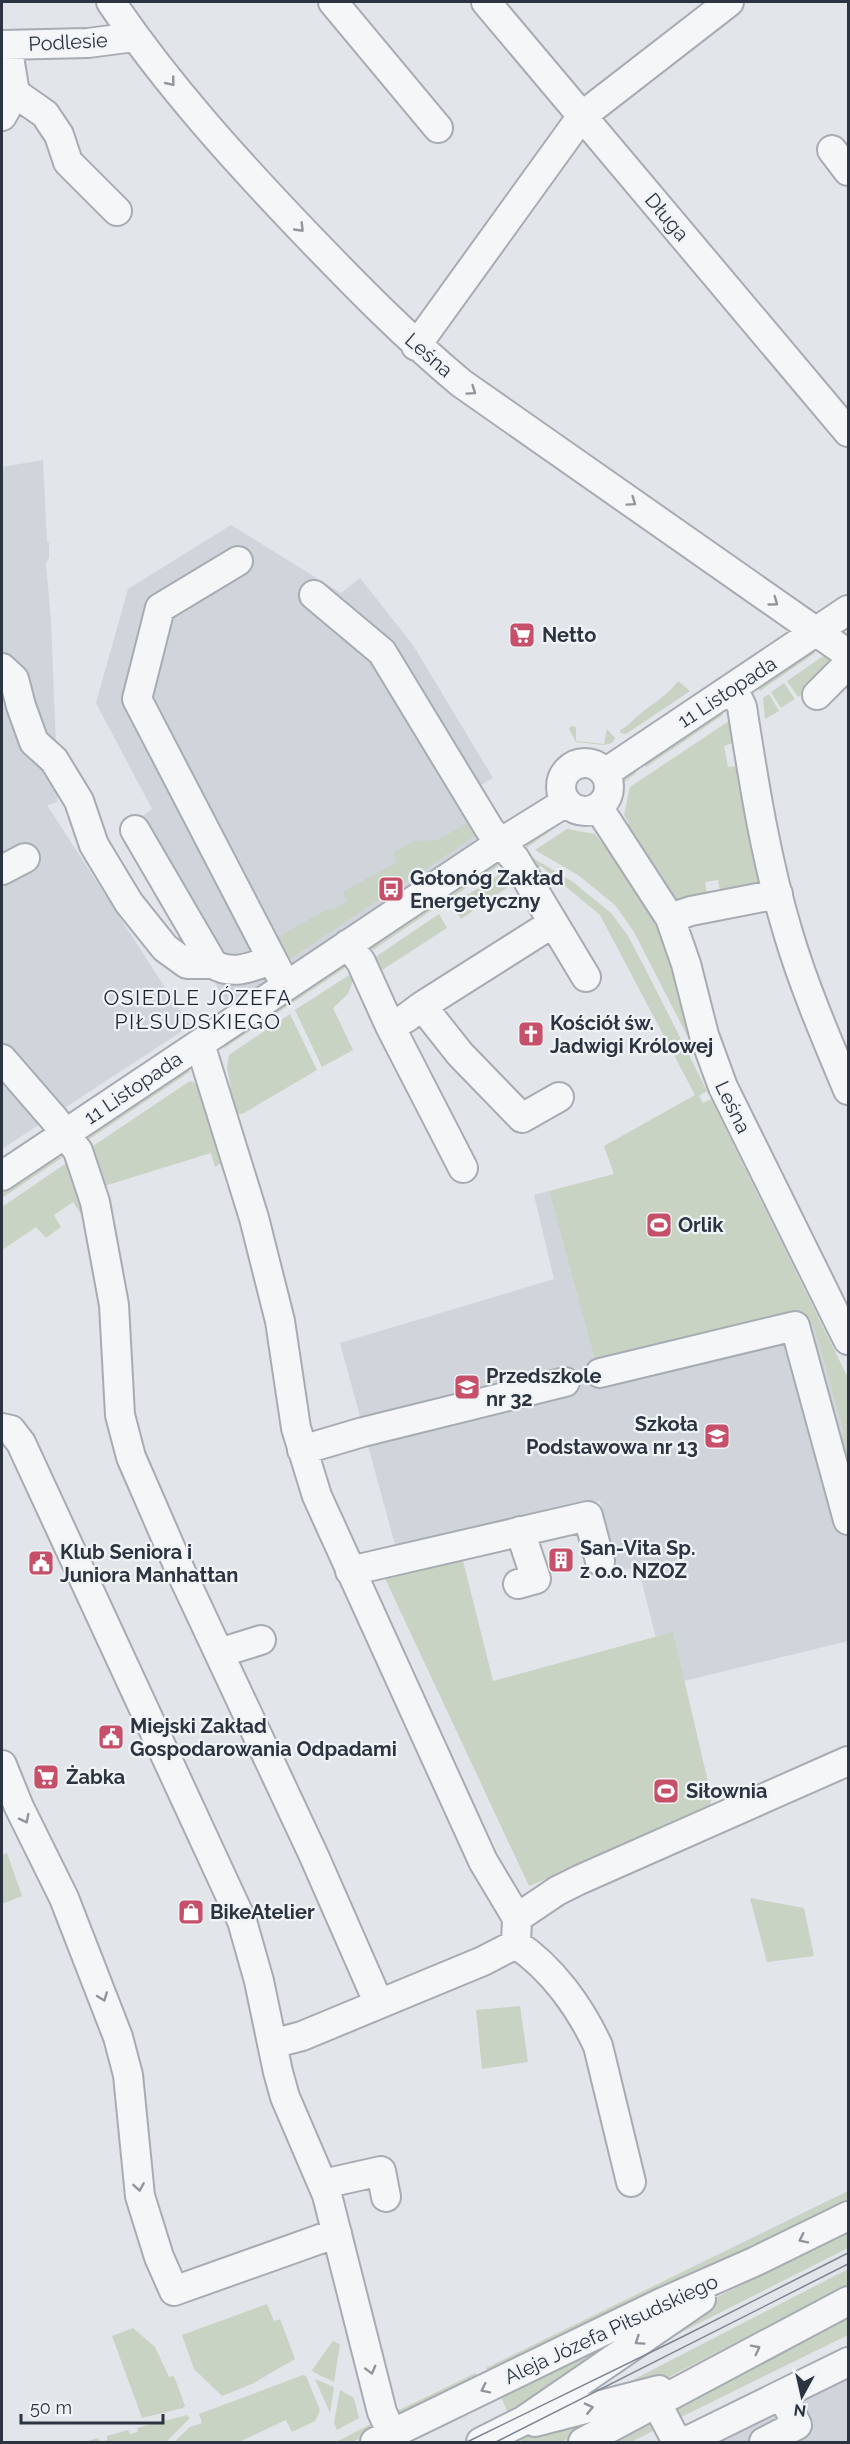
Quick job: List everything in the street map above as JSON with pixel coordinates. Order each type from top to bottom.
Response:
[{"type":"street","name":"Leśna","points":[[111,2],[134,37],[227,150],[416,346],[461,383],[849,654]]},
{"type":"street","points":[[333,2],[438,128]]},
{"type":"street","name":"Długa","points":[[486,2],[849,432]]},
{"type":"street","points":[[416,346],[582,116],[720,4]]},
{"type":"street","name":"Podlesie","points":[[4,45],[88,43],[134,37]]},
{"type":"street","points":[[4,45],[8,104],[45,114],[59,135],[68,162],[117,211]]},
{"type":"street","points":[[238,561],[160,608],[138,699],[286,986]]},
{"type":"street","points":[[314,595],[382,652],[490,830],[515,859],[586,977]]},
{"type":"street","name":"11 Listopada","points":[[605,773],[849,610]]},
{"type":"street","points":[[817,694],[849,664]]},
{"type":"street","points":[[2,668],[14,679],[34,742],[54,760],[79,801],[94,845],[129,903],[165,948],[187,964],[213,964],[231,971],[243,970],[271,960]]},
{"type":"street","points":[[733,688],[742,707],[754,782],[777,894],[806,986],[849,1090]]},
{"type":"street","points":[[590,763],[598,766],[605,773],[608,780],[608,795],[598,807],[592,810],[578,810],[566,802],[561,787],[566,771],[572,766],[590,763]]},
{"type":"street","name":"11 Listopada","points":[[2,1176],[500,843],[566,802]]},
{"type":"street","name":"Leśna","points":[[598,807],[670,918],[686,964],[706,1042],[723,1087],[849,1340]]},
{"type":"street","points":[[135,830],[213,964]]},
{"type":"street","points":[[670,918],[691,911],[777,894]]},
{"type":"street","points":[[390,1026],[553,923]]},
{"type":"street","points":[[348,944],[361,962],[390,1026],[463,1168]]},
{"type":"street","points":[[422,1006],[460,1053],[522,1118],[559,1097]]},
{"type":"street","points":[[200,1044],[239,1167],[280,1321],[296,1428],[317,1496],[517,1931],[532,1954],[584,2016],[598,2046],[631,2182]]},
{"type":"street","points":[[2,1059],[66,1133],[78,1151],[95,1202],[114,1305],[120,1415],[131,1456],[379,2004]]},
{"type":"street","points":[[600,1373],[795,1326],[849,1520]]},
{"type":"street","points":[[302,1450],[363,1432],[565,1382]]},
{"type":"street","points":[[2,1428],[11,1430],[21,1443],[236,1907],[255,1962],[285,2097],[323,2184],[337,2233],[382,2412],[383,2438]]},
{"type":"street","points":[[350,1571],[588,1516],[600,1562]]},
{"type":"street","points":[[519,1584],[536,1579],[520,1531]]},
{"type":"street","points":[[219,1653],[261,1640]]},
{"type":"street","points":[[272,2044],[302,2036],[483,1961],[557,1891],[849,1761]]},
{"type":"street","points":[[2,1765],[19,1807],[64,1898],[118,2037],[128,2075],[140,2196],[159,2257],[174,2291],[337,2233]]},
{"type":"street","points":[[323,2184],[381,2171],[386,2197]]},
{"type":"street","name":"Aleja Józefa Piłsudskiego","points":[[383,2438],[661,2303],[757,2261],[849,2216]]},
{"type":"street","points":[[512,2428],[757,2261]]},
{"type":"street","points":[[583,2442],[849,2301]]},
{"type":"street","points":[[657,2404],[692,2440],[849,2362]]},
{"type":"street","points":[[481,2442],[512,2428],[704,2376]]},
{"type":"street","points":[[764,2442],[797,2425],[782,2395]]},
{"type":"shaded area","points":[[43,460],[47,541],[49,543],[49,558],[46,563],[51,621],[58,795],[57,802],[47,805],[190,1026],[2,1149],[2,467]]},
{"type":"shaded area","points":[[231,525],[341,593],[360,578],[413,645],[493,778],[476,788],[480,840],[230,1008],[123,831],[152,809],[96,703],[128,589]]},
{"type":"shaded area","name":"Szkoła Podstawowa nr 13","points":[[549,1191],[596,1365],[804,1314],[814,1328],[844,1434],[835,1438],[848,1490],[848,1641],[684,1681],[673,1633],[656,1638],[638,1567],[618,1571],[600,1501],[397,1552],[340,1343],[554,1279],[534,1195]]},
{"type":"shaded area","points":[[848,2352],[848,2442],[665,2442]]},
{"type":"green space","points":[[832,650],[836,652],[825,679],[798,697],[787,681]]},
{"type":"green space","points":[[814,652],[760,691],[758,687],[809,653]]},
{"type":"green space","points":[[678,681],[690,691],[626,734],[621,733],[620,730],[665,695]]},
{"type":"green space","points":[[784,683],[795,699],[781,708],[771,692]]},
{"type":"green space","points":[[769,694],[779,711],[765,719],[763,698]]},
{"type":"green space","points":[[721,712],[723,715],[646,767],[643,764]]},
{"type":"green space","points":[[735,717],[735,742],[724,746],[728,767],[738,766],[761,883],[721,896],[718,880],[705,882],[708,899],[675,903],[623,827],[629,823],[624,815],[630,787]]},
{"type":"green space","points":[[571,726],[576,727],[576,741],[604,744],[607,729],[615,738],[612,743],[604,745],[576,742],[569,729]]},
{"type":"green space","points":[[634,770],[636,773],[624,782],[616,817],[613,804],[616,791]]},
{"type":"green space","points":[[568,817],[591,819],[601,827],[566,820],[525,849],[526,842]]},
{"type":"green space","points":[[467,823],[472,823],[481,832],[397,888],[393,883],[378,893],[381,898],[284,963],[276,938],[347,901],[343,892],[397,862],[393,853],[414,841],[438,840]]},
{"type":"green space","points":[[567,829],[595,834],[601,842],[608,837],[654,907],[713,1086],[634,932],[615,905],[578,875],[535,850]]},
{"type":"green space","name":"Orlik","points":[[528,855],[573,882],[611,913],[628,936],[707,1091],[699,1096],[703,1103],[711,1099],[848,1378],[848,1490],[834,1438],[844,1434],[814,1328],[804,1314],[596,1365],[549,1191],[614,1174],[604,1146],[695,1095],[600,915],[541,866],[533,870]]},
{"type":"green space","points":[[499,860],[501,864],[448,900],[445,896]]},
{"type":"green space","points":[[514,865],[518,880],[461,919],[452,905]]},
{"type":"green space","points":[[435,902],[438,906],[373,950],[370,946]]},
{"type":"green space","points":[[439,914],[447,928],[379,972],[368,962]]},
{"type":"green space","points":[[351,964],[223,1049],[230,1040],[342,965]]},
{"type":"green space","points":[[357,970],[348,994],[333,1008],[353,1050],[322,1067],[295,1010]]},
{"type":"green space","points":[[290,1014],[317,1070],[244,1113],[232,1116],[224,1089],[231,1087],[227,1068],[229,1055]]},
{"type":"green space","points":[[185,1070],[191,1071],[88,1140],[91,1133]]},
{"type":"green space","points":[[190,1081],[195,1083],[201,1094],[221,1163],[215,1167],[211,1153],[101,1187],[87,1150]]},
{"type":"green space","points":[[55,1157],[63,1157],[2,1198],[2,1193]]},
{"type":"green space","points":[[71,1160],[85,1203],[81,1214],[73,1202],[54,1215],[61,1227],[46,1238],[36,1227],[2,1250],[2,1207]]},
{"type":"green space","points":[[461,1553],[493,1681],[673,1632],[712,1799],[706,1813],[529,1886],[382,1572]]},
{"type":"green space","points":[[7,1853],[22,1896],[2,1904],[2,1855]]},
{"type":"green space","points":[[750,1898],[804,1908],[814,1956],[767,1962]]},
{"type":"green space","points":[[520,2006],[528,2062],[482,2069],[476,2010]]},
{"type":"green space","points":[[848,2191],[848,2201],[490,2375],[486,2368]]},
{"type":"green space","points":[[848,2232],[848,2248],[624,2361],[719,2296]]},
{"type":"green space","points":[[848,2269],[848,2285],[657,2383],[596,2399]]},
{"type":"green space","points":[[267,2304],[274,2321],[280,2319],[295,2359],[252,2384],[222,2396],[194,2369],[182,2335]]},
{"type":"green space","points":[[665,2311],[510,2417],[499,2393]]},
{"type":"green space","points":[[848,2317],[848,2335],[675,2420],[675,2411],[678,2406]]},
{"type":"green space","points":[[133,2328],[155,2347],[169,2377],[174,2376],[185,2406],[183,2408],[142,2418],[112,2336]]},
{"type":"green space","points":[[333,2341],[340,2344],[334,2382],[312,2370]]},
{"type":"green space","points":[[476,2373],[479,2381],[403,2417],[393,2413]]},
{"type":"green space","points":[[303,2375],[306,2376],[320,2410],[315,2421],[292,2432],[286,2420],[239,2442],[174,2442],[190,2427],[202,2423],[199,2414]]},
{"type":"green space","points":[[315,2379],[334,2387],[330,2413]]},
{"type":"green space","points":[[340,2390],[354,2398],[359,2418],[337,2430],[334,2423]]},
{"type":"green space","points":[[633,2407],[561,2442],[522,2442],[519,2436]]},
{"type":"green space","points":[[187,2415],[190,2418],[166,2442],[100,2442],[107,2440],[107,2436],[128,2430],[130,2434],[138,2432],[137,2428]]},
{"type":"green space","points":[[649,2422],[659,2428],[631,2442],[604,2442]]},
{"type":"green space","points":[[373,2423],[364,2437],[354,2441],[336,2442]]},
{"type":"green space","points":[[98,2438],[100,2442],[84,2442]]},
{"type":"tram line","points":[[467,2442],[848,2253]]},
{"type":"tram line","points":[[496,2442],[848,2264]]},
{"type":"place","name":"Netto","points":[[522,635]]},
{"type":"place","name":"Gołonóg Zakład Energetyczny","points":[[391,889]]},
{"type":"place","name":"Kościół św. Jadwigi Królowej","points":[[531,1034]]},
{"type":"place","name":"Orlik","points":[[659,1225]]},
{"type":"place","name":"Przedszkole nr 32","points":[[467,1387]]},
{"type":"place","name":"Szkoła Podstawowa nr 13","points":[[717,1436]]},
{"type":"place","name":"San-Vita Sp. z o.o. NZOZ","points":[[561,1560]]},
{"type":"place","name":"Klub Seniora i Juniora Manhattan","points":[[41,1563]]},
{"type":"place","name":"Miejski Zakład Gospodarowania Odpadami","points":[[111,1737]]},
{"type":"place","name":"Żabka","points":[[46,1777]]},
{"type":"place","name":"Siłownia","points":[[666,1791]]},
{"type":"place","name":"BikeAtelier","points":[[191,1912]]},
{"type":"district","name":"OSIEDLE JÓZEFA PIŁSUDSKIEGO","points":[[198,1009]]}]
